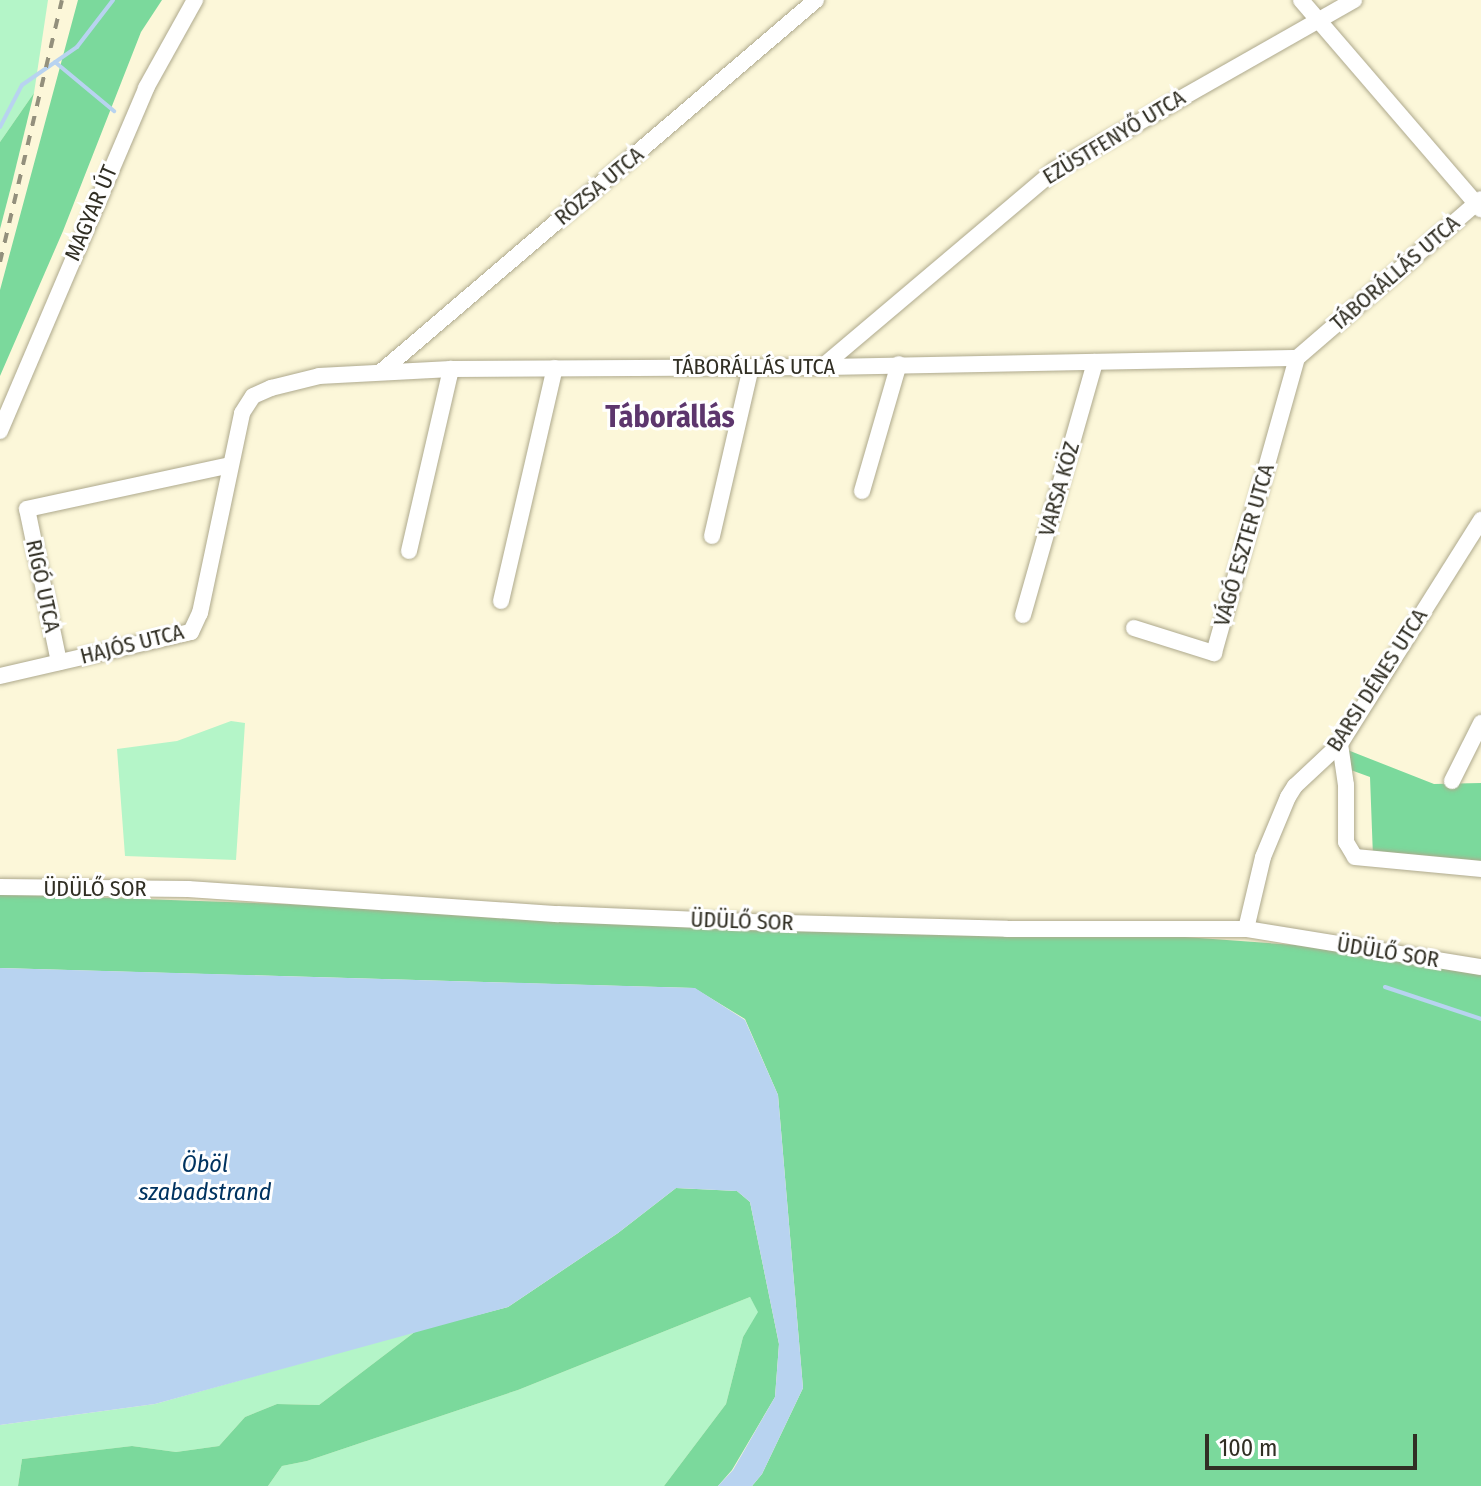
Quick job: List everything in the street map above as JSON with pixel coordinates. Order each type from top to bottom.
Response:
[{"type":"street","name":"MAGYAR ÚT","points":[[0,431],[146,88],[195,0]]},
{"type":"street","name":"RÓZSA UTCA","points":[[382,371],[816,0]]},
{"type":"street","points":[[1301,0],[1480,204]]},
{"type":"street","name":"EZÜSTFENYŐ UTCA","points":[[822,367],[1055,170],[1354,0]]},
{"type":"street","name":"TÁBORÁLLÁS UTCA","points":[[230,465],[242,413],[253,396],[319,376],[451,369],[822,367],[1297,358],[1480,204]]},
{"type":"street","name":"VÁGÓ ESZTER UTCA","points":[[1134,628],[1214,653],[1297,358]]},
{"type":"street","name":"VARSA KÖZ","points":[[1023,615],[1095,362]]},
{"type":"street","points":[[862,491],[899,364]]},
{"type":"street","points":[[712,536],[751,367]]},
{"type":"street","points":[[501,601],[555,368]]},
{"type":"street","points":[[409,551],[451,369]]},
{"type":"street","name":"RIGÓ UTCA","points":[[59,662],[27,509],[230,465]]},
{"type":"street","name":"HAJÓS UTCA","points":[[0,676],[191,632],[200,613],[230,465]]},
{"type":"street","name":"BARSI DÉNES UTCA","points":[[1246,929],[1263,857],[1288,797],[1295,786],[1340,744],[1481,520]]},
{"type":"street","points":[[1452,781],[1481,723]]},
{"type":"street","points":[[1340,744],[1346,785],[1346,842],[1355,857],[1481,869]]},
{"type":"street","name":"ÜDÜLŐ SOR","points":[[0,887],[188,889],[558,914],[748,922],[1007,929],[1246,929],[1481,967]]},
{"type":"green space","points":[[0,0],[48,0],[34,93],[0,142]]},
{"type":"green space","points":[[78,0],[162,0],[141,32],[63,231],[0,376],[0,290]]},
{"type":"green space","points":[[34,93],[12,183],[0,229],[0,142]]},
{"type":"green space","points":[[231,721],[245,723],[236,860],[125,856],[117,749],[177,741]]},
{"type":"green space","points":[[1345,749],[1434,784],[1481,783],[1481,865],[1373,857],[1370,777],[1348,769]]},
{"type":"green space","points":[[0,894],[1157,935],[1351,949],[1481,975],[1481,1486],[752,1486],[762,1474],[803,1388],[778,1095],[745,1019],[694,988],[0,968]]},
{"type":"green space","points":[[676,1188],[737,1191],[750,1202],[779,1344],[775,1397],[732,1470],[718,1486],[664,1486],[726,1404],[743,1337],[758,1312],[750,1297],[518,1390],[307,1461],[282,1466],[268,1486],[18,1486],[22,1459],[132,1446],[176,1452],[219,1446],[245,1417],[277,1404],[319,1405],[416,1331],[508,1307],[618,1233]]},
{"type":"green space","points":[[750,1297],[759,1312],[743,1337],[726,1404],[664,1486],[268,1486],[282,1466],[307,1461],[518,1390]]},
{"type":"green space","points":[[416,1331],[319,1405],[277,1404],[245,1417],[219,1446],[176,1452],[132,1446],[22,1459],[18,1486],[0,1486],[0,1425],[155,1404]]},
{"type":"water","name":"Öböl szabadstrand","points":[[0,968],[695,988],[745,1020],[778,1095],[803,1388],[762,1474],[752,1486],[718,1486],[733,1470],[775,1397],[779,1344],[750,1202],[737,1191],[676,1188],[618,1233],[508,1307],[155,1404],[0,1425]]},
{"type":"waterway","points":[[0,127],[22,85],[77,47],[113,0]]},
{"type":"waterway","points":[[55,62],[114,111]]},
{"type":"waterway","points":[[1385,987],[1481,1019]]},
{"type":"railway","points":[[0,262],[62,0]]},
{"type":"district","name":"Táborállás","points":[[670,417]]}]
